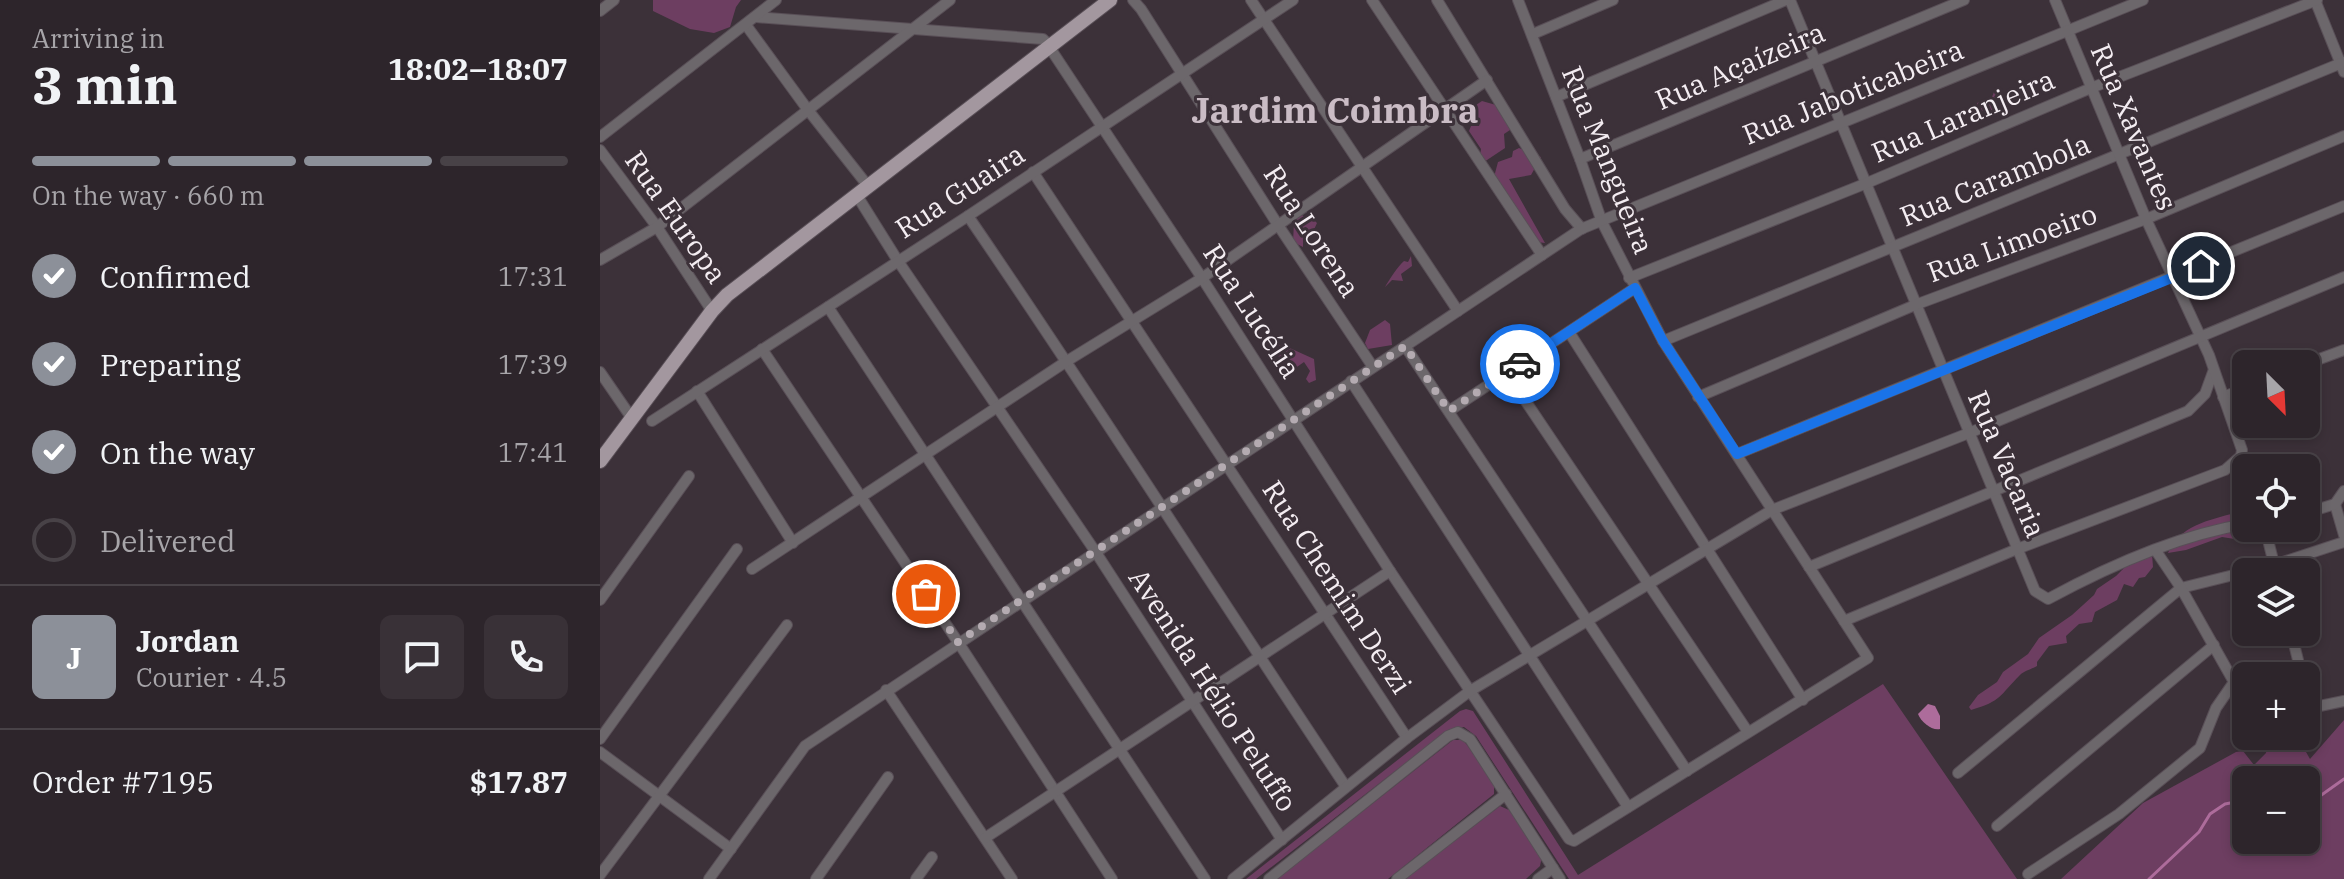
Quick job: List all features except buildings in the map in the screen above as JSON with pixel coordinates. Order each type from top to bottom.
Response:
[{"type":"main road","points":[[600,461],[727,295],[1046,43],[1110,0]]},
{"type":"street","points":[[600,11],[614,0]]},
{"type":"street","points":[[600,137],[776,0]]},
{"type":"street","points":[[600,260],[657,227],[950,0]]},
{"type":"street","name":"Rua Lorena","points":[[1133,0],[1184,73],[1278,225],[1373,367]]},
{"type":"street","points":[[1251,0],[1458,311]]},
{"type":"street","name":"Rua Guaira","points":[[652,421],[1293,0]]},
{"type":"street","points":[[1372,0],[1542,255]]},
{"type":"street","points":[[1437,0],[1565,209],[1582,229]]},
{"type":"street","name":"Rua Mangueira","points":[[1518,0],[1602,222],[1632,283],[1698,397],[1868,658],[1803,700]]},
{"type":"street","points":[[1533,34],[1613,0]]},
{"type":"street","points":[[1556,97],[1788,0]]},
{"type":"street","name":"Rua Vacaria","points":[[1788,0],[1816,60],[2035,591],[2048,599],[2130,558],[2156,551]]},
{"type":"street","name":"Rua Açaízeira","points":[[1580,159],[1964,0]]},
{"type":"street","name":"Rua Xavantes","points":[[2017,549],[2225,470],[2238,462],[2242,450],[2200,335],[2146,219],[2055,0]]},
{"type":"street","name":"Rua Jaboticabeira","points":[[709,879],[805,746],[1582,229],[2143,0]]},
{"type":"street","points":[[2315,0],[2343,66]]},
{"type":"street","name":"Rua Laranjeira","points":[[1449,411],[1569,332],[1632,283],[2091,88],[2315,0]]},
{"type":"street","points":[[756,17],[1046,43]]},
{"type":"street","name":"Avenida Hélio Peluffo","points":[[746,25],[862,190],[898,261],[1095,551],[1282,840]]},
{"type":"street","name":"Rua Lucélia","points":[[1046,43],[1202,278],[1390,571],[1569,839],[1578,839],[1628,807]]},
{"type":"street","name":"Rua Carambola","points":[[1663,341],[2343,66]]},
{"type":"street","points":[[752,569],[1067,361],[1202,278],[1487,80]]},
{"type":"street","name":"Rua Limoeiro","points":[[1698,397],[1915,305],[2146,219],[2344,136]]},
{"type":"street","name":"Rua Europa","points":[[600,150],[657,227],[712,311]]},
{"type":"street","name":"Rua Chemim Derzi","points":[[1033,172],[1407,738]]},
{"type":"street","points":[[1737,454],[2344,206]]},
{"type":"street","points":[[968,216],[1067,361],[1346,787]]},
{"type":"street","points":[[1233,879],[1470,691],[1772,510],[1969,433],[2344,277]]},
{"type":"street","points":[[828,307],[1205,879]]},
{"type":"street","points":[[1351,381],[1628,807],[1803,700],[1569,332]]},
{"type":"street","points":[[1405,346],[1687,771]]},
{"type":"street","points":[[762,349],[1112,879]]},
{"type":"street","points":[[2320,359],[2344,350]]},
{"type":"street","points":[[1809,567],[2188,411],[2205,394],[2214,370]]},
{"type":"street","points":[[600,372],[631,417]]},
{"type":"street","points":[[1506,372],[1748,732]]},
{"type":"street","points":[[697,391],[793,543]]},
{"type":"street","points":[[2223,397],[2232,393]]},
{"type":"street","points":[[600,600],[689,476]]},
{"type":"street","points":[[2320,509],[2335,504],[2344,491]]},
{"type":"street","points":[[2335,504],[2344,535]]},
{"type":"street","points":[[2232,527],[2156,551],[2181,588],[2232,678]]},
{"type":"street","points":[[2302,558],[2344,542]]},
{"type":"street","points":[[600,739],[737,549]]},
{"type":"street","points":[[1844,621],[2017,549]]},
{"type":"street","points":[[985,838],[1390,571]]},
{"type":"street","points":[[1958,773],[2181,588],[2232,577]]},
{"type":"street","points":[[600,875],[787,625]]},
{"type":"street","points":[[1997,826],[2214,645]]},
{"type":"street","points":[[2028,874],[2119,814],[2200,748],[2216,708],[2232,685]]},
{"type":"street","points":[[886,690],[1012,879]]},
{"type":"street","points":[[2320,704],[2344,701]]},
{"type":"street","points":[[1269,879],[1448,736],[1458,732],[1470,739],[1560,879]]},
{"type":"street","points":[[600,752],[731,849]]},
{"type":"street","points":[[816,879],[888,777]]},
{"type":"street","points":[[1397,879],[1506,794]]},
{"type":"street","points":[[916,879],[932,857]]},
{"type":"street","points":[[1538,879],[1553,868]]},
{"type":"shaded area","points":[[653,0],[741,0],[730,27],[714,33],[690,29],[653,11]]},
{"type":"shaded area","points":[[1994,92],[1998,94],[1996,110],[1980,111],[1977,103],[1992,97]]},
{"type":"shaded area","points":[[1482,101],[1496,105],[1509,123],[1510,130],[1504,134],[1505,148],[1484,162],[1480,157],[1481,149],[1469,131],[1471,126],[1479,126],[1480,121],[1473,112]]},
{"type":"shaded area","points":[[1519,148],[1541,157],[1531,175],[1509,179],[1545,243],[1537,242],[1494,177],[1498,162],[1512,157],[1513,151]]},
{"type":"shaded area","points":[[1300,214],[1317,223],[1312,234],[1303,240],[1303,247],[1293,242],[1294,222]]},
{"type":"shaded area","points":[[1411,256],[1412,266],[1401,274],[1403,281],[1392,280],[1385,287],[1399,266],[1404,261],[1408,262]]},
{"type":"shaded area","points":[[1385,320],[1390,324],[1392,345],[1368,349],[1365,343],[1370,330]]},
{"type":"shaded area","points":[[1279,345],[1314,359],[1316,380],[1309,383],[1306,379],[1310,371],[1304,362],[1294,369],[1284,368],[1277,353]]},
{"type":"shaded area","points":[[2232,514],[2232,539],[2222,537],[2168,553],[2179,536],[2205,522]]},
{"type":"shaded area","points":[[2152,554],[2153,567],[2145,577],[2139,578],[2133,587],[2124,584],[2117,600],[2095,612],[2092,622],[2079,624],[2066,636],[2067,643],[2049,646],[2037,666],[2022,674],[1989,704],[1971,710],[1969,707],[1978,695],[2028,654],[2039,638],[2072,615],[2129,563]]},
{"type":"shaded area","points":[[1883,684],[2017,879],[1569,879],[1476,736],[1464,727],[1448,730],[1256,879],[1246,879],[1466,709],[1473,711],[1578,875]]},
{"type":"shaded area","points":[[1928,704],[1935,706],[1940,716],[1940,729],[1927,725],[1918,714]]},
{"type":"shaded area","points":[[2344,720],[2344,879],[2061,879],[2143,803],[2236,752],[2243,751],[2254,765],[2266,750],[2306,752],[2310,759]]},
{"type":"shaded area","points":[[1453,740],[1463,740],[1467,745],[1494,784],[1494,794],[1388,879],[1277,879]]},
{"type":"shaded area","points":[[1500,806],[1509,810],[1542,856],[1540,866],[1526,879],[1405,879]]},
{"type":"waterway","points":[[2320,796],[2344,779]]},
{"type":"waterway","points":[[2149,879],[2199,832],[2210,814],[2232,803]]},
{"type":"way so far","points":[[926,594],[958,642],[1405,346],[1449,411],[1520,364]]},
{"type":"district","name":"Jardim Coimbra","points":[[1335,110]]},
{"type":"route","points":[[1520,364],[1635,288],[1663,341],[1737,454],[2201,266]]}]
